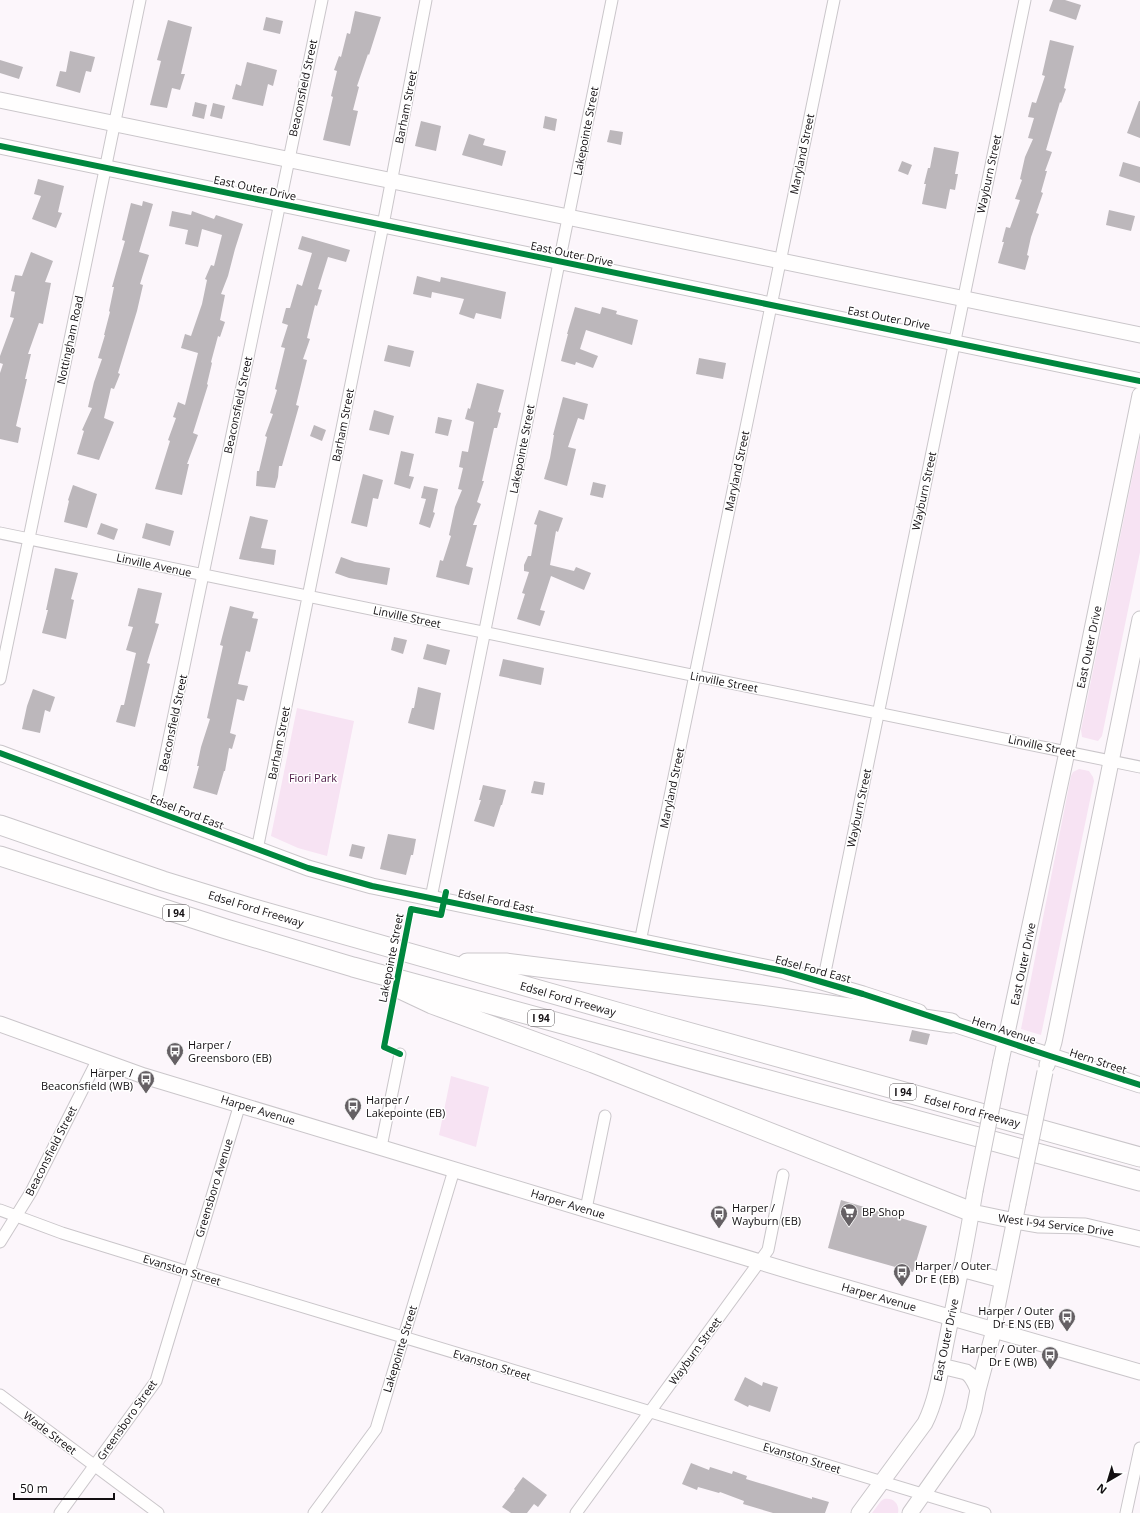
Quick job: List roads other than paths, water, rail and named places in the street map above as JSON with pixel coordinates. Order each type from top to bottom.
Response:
[{"type":"highway","name":"Edsel Ford Freeway","points":[[0,825],[229,902],[666,1026],[1140,1157]]},
{"type":"highway","name":"I 94","points":[[0,856],[226,929],[353,967],[1140,1181]]},
{"type":"highway","points":[[443,963],[506,963],[761,995],[951,1023]]},
{"type":"highway","points":[[353,967],[432,1004],[593,1063],[972,1212]]},
{"type":"street","name":"Nottingham Road","points":[[0,680],[140,0]]},
{"type":"street","name":"Beaconsfield Street","points":[[154,811],[322,0]]},
{"type":"street","name":"Barham Street","points":[[257,850],[383,225],[426,0]]},
{"type":"street","name":"Lakepointe Street","points":[[431,898],[612,0]]},
{"type":"street","name":"Maryland Street","points":[[640,942],[834,0]]},
{"type":"street","name":"Wayburn Street","points":[[823,982],[1025,0]]},
{"type":"street","points":[[0,100],[1140,335]]},
{"type":"street","name":"East Outer Drive","points":[[0,146],[1140,381]]},
{"type":"street","name":"East Outer Drive","points":[[859,1513],[925,1423],[931,1411],[961,1269],[1001,1061],[1138,420],[1140,395]]},
{"type":"street","name":"Linville Avenue","points":[[0,533],[308,597]]},
{"type":"street","name":"Linville Street","points":[[308,597],[878,712],[1140,767]]},
{"type":"street","points":[[910,1513],[967,1432],[974,1410],[994,1330],[1002,1280],[1045,1072],[1050,1056],[1140,619]]},
{"type":"street","name":"Edsel Ford East","points":[[0,753],[257,850],[342,879],[784,971],[863,994],[951,1023]]},
{"type":"street","name":"Hern Avenue","points":[[951,1023],[1050,1056]]},
{"type":"street","name":"Harper Avenue","points":[[0,1024],[144,1076],[760,1262],[1140,1372]]},
{"type":"street","points":[[381,1147],[400,1054]]},
{"type":"street","name":"Hern Street","points":[[1050,1056],[1140,1085]]},
{"type":"street","name":"Beaconsfield Street","points":[[0,1242],[31,1192],[98,1059]]},
{"type":"street","name":"Greensboro Avenue","points":[[188,1272],[240,1104]]},
{"type":"street","points":[[586,1209],[605,1116]]},
{"type":"street","name":"Lakepointe Street","points":[[314,1513],[376,1429],[454,1170]]},
{"type":"street","name":"Wayburn Street","points":[[576,1513],[768,1250],[783,1175]]},
{"type":"street","name":"Evanston Street","points":[[0,1210],[62,1233],[188,1272],[985,1513]]},
{"type":"street","name":"West I-94 Service Drive","points":[[972,1212],[1015,1221],[1039,1224],[1085,1226],[1140,1238]]},
{"type":"street","points":[[961,1269],[1002,1280]]},
{"type":"street","name":"Greensboro Street","points":[[60,1513],[156,1381],[188,1272]]},
{"type":"street","points":[[941,1366],[966,1372],[973,1379],[978,1390]]},
{"type":"street","name":"Wade Street","points":[[0,1395],[158,1513]]},
{"type":"street","points":[[1126,1513],[1140,1448]]},
{"type":"place","name":"Harper / Greensboro (EB)","points":[[175,1066]]},
{"type":"place","name":"Harper / Beaconsfield (WB)","points":[[146,1094]]},
{"type":"place","name":"Harper / Lakepointe (EB)","points":[[353,1121]]},
{"type":"place","name":"BP Shop","points":[[849,1227]]},
{"type":"place","name":"Harper / Wayburn (EB)","points":[[719,1229]]},
{"type":"place","name":"Harper / Outer Dr E (EB)","points":[[902,1287]]},
{"type":"place","name":"Harper / Outer Dr E NS (EB)","points":[[1067,1332]]},
{"type":"place","name":"Harper / Outer Dr E (WB)","points":[[1050,1370]]},
{"type":"park label","name":"Fiori Park","points":[[313,778]]}]
